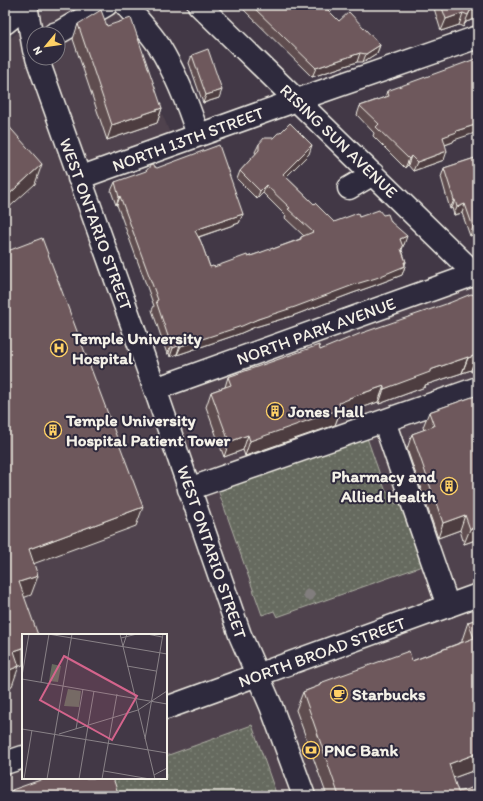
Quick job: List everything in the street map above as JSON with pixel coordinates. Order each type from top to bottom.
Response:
[{"type":"street","points":[[5,24],[27,5]]},
{"type":"street","name":"WEST ONTARIO STREET","points":[[27,5],[30,26]]},
{"type":"street","points":[[66,28],[106,5]]},
{"type":"street","points":[[126,5],[159,45],[173,71],[192,116],[198,135]]},
{"type":"street","name":"RISING SUN AVENUE","points":[[199,5],[477,275]]},
{"type":"street","name":"NORTH 13TH STREET","points":[[79,178],[478,37]]},
{"type":"street","name":"WEST ONTARIO STREET","points":[[41,66],[240,635],[271,706],[304,796]]},
{"type":"street","points":[[349,188],[373,174]]},
{"type":"street","name":"NORTH PARK AVENUE","points":[[155,389],[477,275]]},
{"type":"street","points":[[189,489],[478,388]]},
{"type":"street","points":[[384,420],[448,606]]},
{"type":"street","name":"NORTH BROAD STREET","points":[[167,708],[478,595]]},
{"type":"street","points":[[5,763],[22,757]]},
{"type":"shaded area","points":[[50,5],[120,5],[174,144],[80,177],[155,389],[478,273],[478,796],[5,796],[5,43]]},
{"type":"green space","points":[[366,435],[386,492],[390,491],[395,504],[403,501],[425,565],[277,617],[274,611],[262,615],[217,487]]},
{"type":"green space","points":[[252,725],[277,796],[105,796],[103,779],[167,779],[167,756]]},
{"type":"building","points":[[251,5],[323,5],[339,21],[349,12],[380,45],[366,54],[360,53],[316,68]]},
{"type":"building","points":[[441,5],[478,5],[478,8],[470,11],[468,15],[463,13],[446,19]]},
{"type":"building","points":[[101,10],[107,26],[131,18],[162,108],[112,125],[78,24]]},
{"type":"building","points":[[208,49],[222,90],[206,95],[192,55]]},
{"type":"building","points":[[478,58],[478,124],[443,137],[447,151],[417,162],[411,156],[409,159],[376,127],[379,124],[360,106],[389,96],[387,91]]},
{"type":"building","points":[[5,122],[42,164],[5,198]]},
{"type":"building","points":[[290,123],[312,145],[283,174],[334,222],[358,213],[359,217],[379,210],[383,215],[388,214],[391,222],[407,236],[400,239],[403,247],[401,249],[406,262],[404,262],[405,266],[376,278],[242,326],[173,348],[156,301],[158,300],[120,196],[119,197],[115,182],[146,171],[151,165],[157,168],[219,145],[243,214],[195,231],[201,242],[210,267],[214,267],[247,255],[248,257],[273,249],[301,239],[301,237],[313,232],[288,209],[290,208],[266,185],[260,191],[240,171],[259,150],[259,144],[264,138],[273,138]]},
{"type":"building","points":[[478,157],[478,225],[473,227],[465,204],[457,207],[444,168]]},
{"type":"building","name":"Temple University Hospital Patient Tower","points":[[42,238],[143,507],[29,549],[38,576],[19,582],[38,634],[22,634],[22,648],[14,651],[19,666],[5,672],[5,252]]},
{"type":"building","points":[[471,294],[478,296],[478,356],[468,357],[430,370],[430,372],[384,389],[384,386],[349,398],[339,403],[341,409],[250,441],[248,435],[229,442],[211,392],[231,385],[228,377],[319,345],[320,350],[359,334]]},
{"type":"building","name":"Pharmacy and Allied Health","points":[[478,395],[478,526],[470,529],[465,515],[443,523],[412,434],[434,426],[429,412]]},
{"type":"building","points":[[478,619],[478,753],[449,764],[458,792],[478,786],[478,796],[339,796],[303,692],[321,685],[320,683],[409,651],[412,661],[474,638],[468,622]]},
{"type":"building","points":[[43,779],[113,779],[119,796],[14,796],[12,790]]},
{"type":"place","name":"Temple University Hospital","points":[[59,348]]},
{"type":"place","name":"Jones Hall","points":[[275,411]]},
{"type":"place","name":"Temple University Hospital Patient Tower","points":[[53,430]]},
{"type":"place","name":"Pharmacy and Allied Health","points":[[449,486]]},
{"type":"place","name":"Starbucks","points":[[339,694]]},
{"type":"place","name":"PNC Bank","points":[[311,750]]}]
